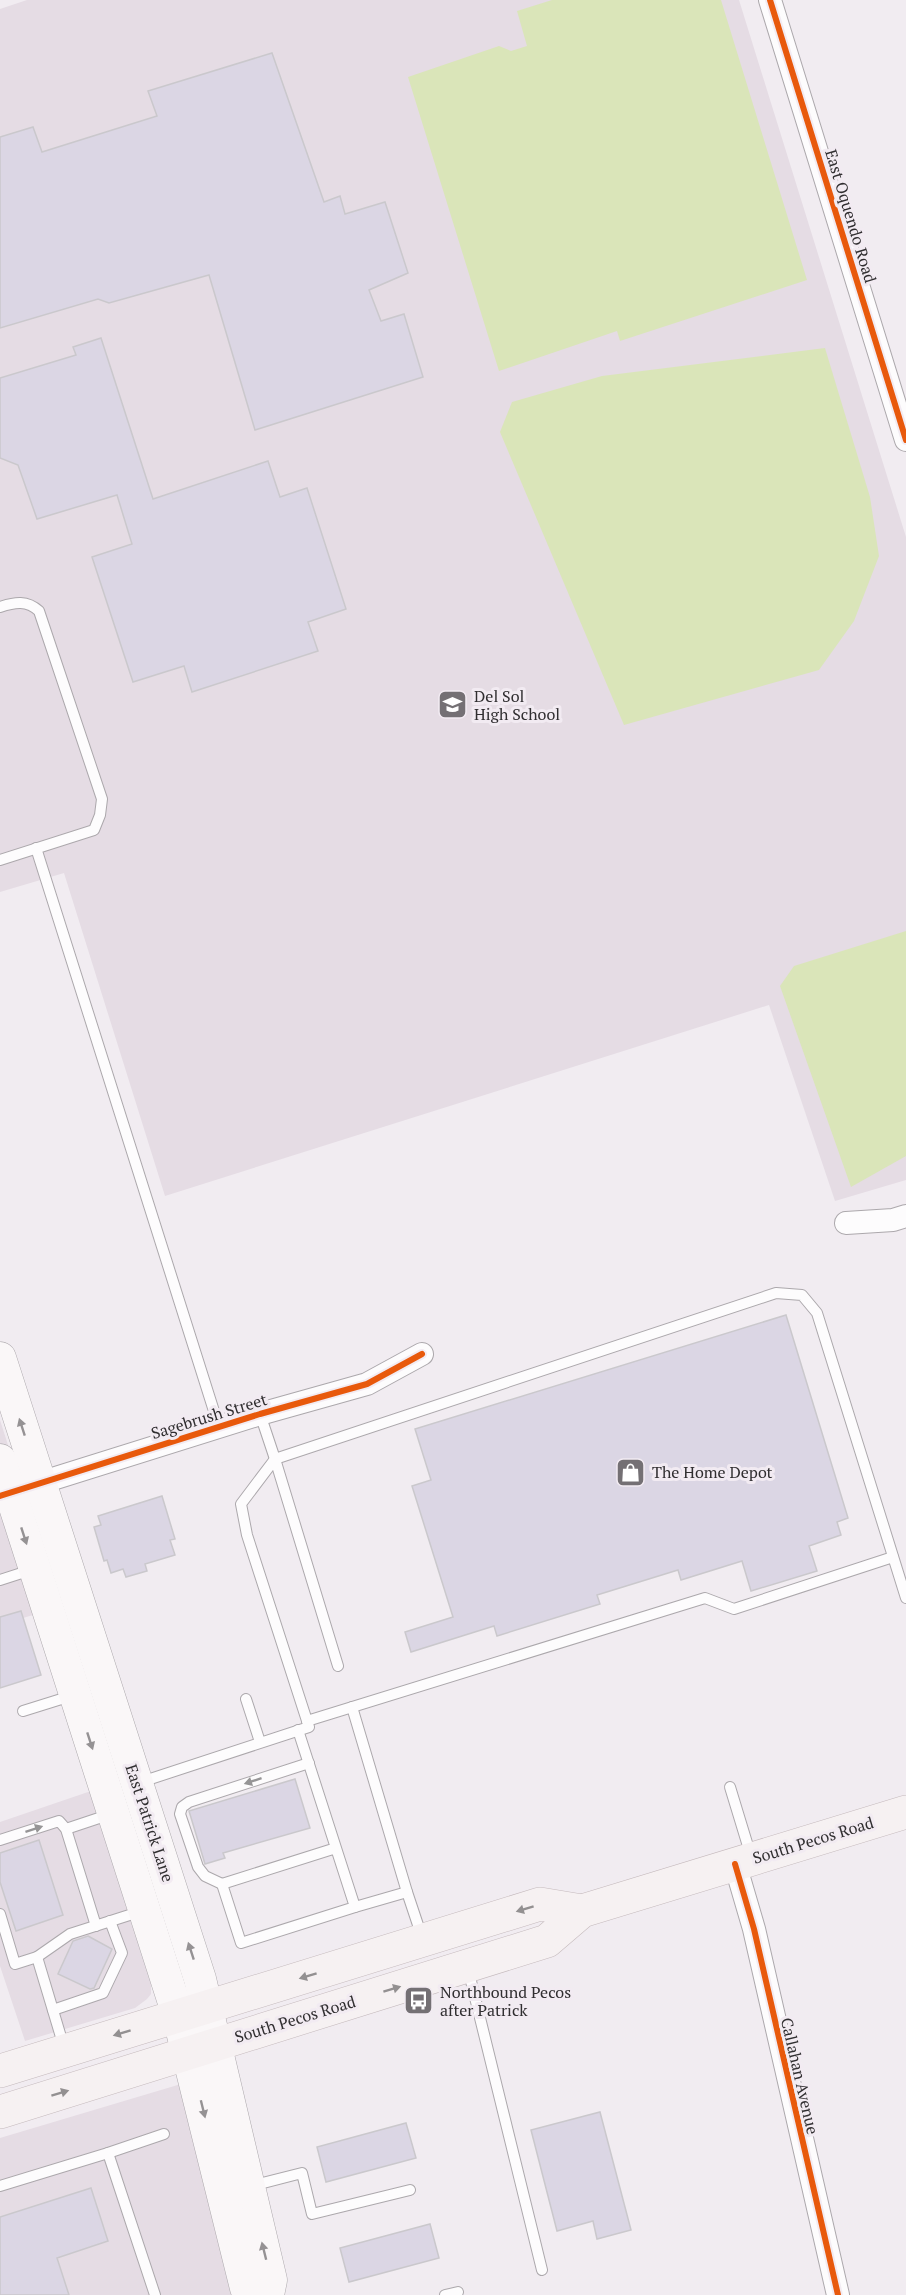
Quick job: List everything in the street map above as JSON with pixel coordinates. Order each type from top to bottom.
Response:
[{"type":"main road","name":"East Patrick Lane","points":[[0,1358],[40,1483],[91,1689],[114,1813],[144,1910],[193,2011]]},
{"type":"main road","name":"East Patrick Lane","points":[[0,1460],[5,1494],[35,1569],[137,1784],[202,2048],[246,2288],[250,2295]]},
{"type":"main road","name":"South Pecos Road","points":[[0,2112],[547,1941],[582,1911],[906,1812]]},
{"type":"main road","name":"South Pecos Road","points":[[0,2071],[540,1904],[582,1911]]},
{"type":"main road","name":"East Patrick Lane","points":[[202,2048],[248,2187],[271,2280],[268,2295]]},
{"type":"street","name":"East Oquendo Road","points":[[770,0],[906,440]]},
{"type":"street","points":[[846,1223],[893,1220],[906,1216]]},
{"type":"street","name":"Sagebrush Street","points":[[5,1494],[260,1414],[367,1384],[422,1354]]},
{"type":"street","name":"Callahan Avenue","points":[[744,1862],[754,1929],[838,2295]]},
{"type":"lane","points":[[0,607],[16,602],[32,604],[39,611],[102,799],[100,815],[94,830],[0,860]]},
{"type":"lane","points":[[36,848],[219,1427]]},
{"type":"lane","points":[[137,1784],[309,1727],[248,1535],[241,1504],[275,1458],[776,1293],[802,1295],[818,1313],[906,1598]]},
{"type":"lane","points":[[260,1414],[338,1666]]},
{"type":"lane","points":[[307,1721],[705,1598],[734,1609],[893,1557]]},
{"type":"lane","points":[[0,1580],[35,1569]]},
{"type":"lane","points":[[23,1711],[91,1689]]},
{"type":"lane","points":[[246,1699],[260,1742]]},
{"type":"lane","points":[[352,1707],[423,1940]]},
{"type":"lane","points":[[298,1730],[355,1907]]},
{"type":"lane","points":[[309,1764],[189,1802],[182,1807],[180,1814],[198,1867],[205,1876],[222,1884],[336,1848]]},
{"type":"lane","points":[[730,1787],[744,1862]]},
{"type":"lane","points":[[66,1829],[114,1813]]},
{"type":"lane","points":[[0,1840],[59,1821],[66,1829],[96,1926]]},
{"type":"lane","points":[[222,1884],[241,1942],[407,1892]]},
{"type":"lane","points":[[0,1914],[15,1964],[37,1957],[70,1934],[144,1910]]},
{"type":"lane","points":[[53,2010],[103,1993],[122,1953],[110,1921]]},
{"type":"lane","points":[[37,1957],[65,2050]]},
{"type":"lane","points":[[467,1965],[542,2270]]},
{"type":"lane","points":[[0,2186],[164,2134]]},
{"type":"lane","points":[[108,2153],[155,2295]]},
{"type":"lane","points":[[248,2187],[302,2173],[312,2214],[410,2190]]},
{"type":"lane","points":[[445,2295],[458,2292]]},
{"type":"shaded area","name":"Del Sol High School","points":[[27,0],[739,0],[906,537],[906,1180],[835,1201],[769,1005],[165,1196],[64,873],[0,892],[0,9]]},
{"type":"shaded area","points":[[0,1420],[22,1489],[33,1615],[0,1625]]},
{"type":"shaded area","points":[[91,1791],[151,1976],[151,1994],[135,2008],[25,2041],[0,1966],[0,1822]]},
{"type":"shaded area","points":[[181,2084],[231,2295],[0,2295],[0,2138]]},
{"type":"green space","points":[[552,0],[721,0],[807,280],[620,341],[617,331],[499,371],[408,77],[499,46],[511,51],[527,46],[517,11]]},
{"type":"green space","points":[[825,348],[870,497],[879,556],[854,621],[819,670],[624,725],[500,432],[512,402],[602,376]]},
{"type":"green space","points":[[906,931],[906,1156],[851,1187],[780,986],[794,966]]},
{"type":"building","points":[[272,53],[324,202],[340,196],[345,214],[385,202],[408,273],[369,290],[381,321],[404,314],[423,377],[255,430],[209,275],[109,303],[98,299],[0,328],[0,137],[33,127],[42,152],[157,116],[148,91]]},
{"type":"building","points":[[101,338],[153,499],[268,461],[280,497],[307,488],[346,609],[308,622],[318,651],[192,692],[184,666],[133,682],[92,557],[132,544],[117,495],[37,519],[18,465],[0,458],[0,378],[76,355],[73,347]]},
{"type":"building","name":"The Home Depot","points":[[786,1315],[848,1518],[837,1522],[841,1535],[809,1546],[817,1571],[751,1591],[742,1561],[681,1580],[678,1570],[597,1595],[600,1604],[497,1636],[494,1626],[411,1652],[405,1632],[453,1617],[412,1486],[431,1480],[415,1429]]},
{"type":"building","points":[[162,1496],[175,1539],[170,1540],[175,1555],[145,1564],[147,1571],[126,1577],[123,1569],[111,1573],[107,1560],[104,1561],[94,1527],[101,1525],[98,1516]]},
{"type":"building","points":[[21,1611],[41,1675],[0,1688],[0,1617]]},
{"type":"building","points":[[295,1779],[310,1828],[223,1853],[225,1858],[205,1864],[189,1811]]},
{"type":"building","points":[[39,1840],[63,1915],[16,1931],[0,1882],[0,1853]]},
{"type":"building","points":[[88,1936],[112,1949],[94,1988],[90,1989],[58,1974],[73,1941]]},
{"type":"building","points":[[600,2112],[631,2230],[597,2239],[593,2221],[557,2231],[531,2130]]},
{"type":"building","points":[[406,2123],[416,2158],[326,2182],[317,2147]]},
{"type":"building","points":[[91,2188],[108,2241],[57,2258],[69,2295],[0,2295],[0,2217]]},
{"type":"building","points":[[430,2224],[439,2258],[349,2282],[340,2248]]},
{"type":"cycle path","points":[[770,0],[906,440]]},
{"type":"cycle path","points":[[0,1496],[260,1414],[367,1384],[422,1354]]},
{"type":"cycle path","points":[[735,1864],[754,1929],[838,2295]]},
{"type":"place","name":"Del Sol High School","points":[[453,705]]},
{"type":"place","name":"The Home Depot","points":[[631,1472]]},
{"type":"place","name":"Northbound Pecos after Patrick","points":[[419,2001]]}]
